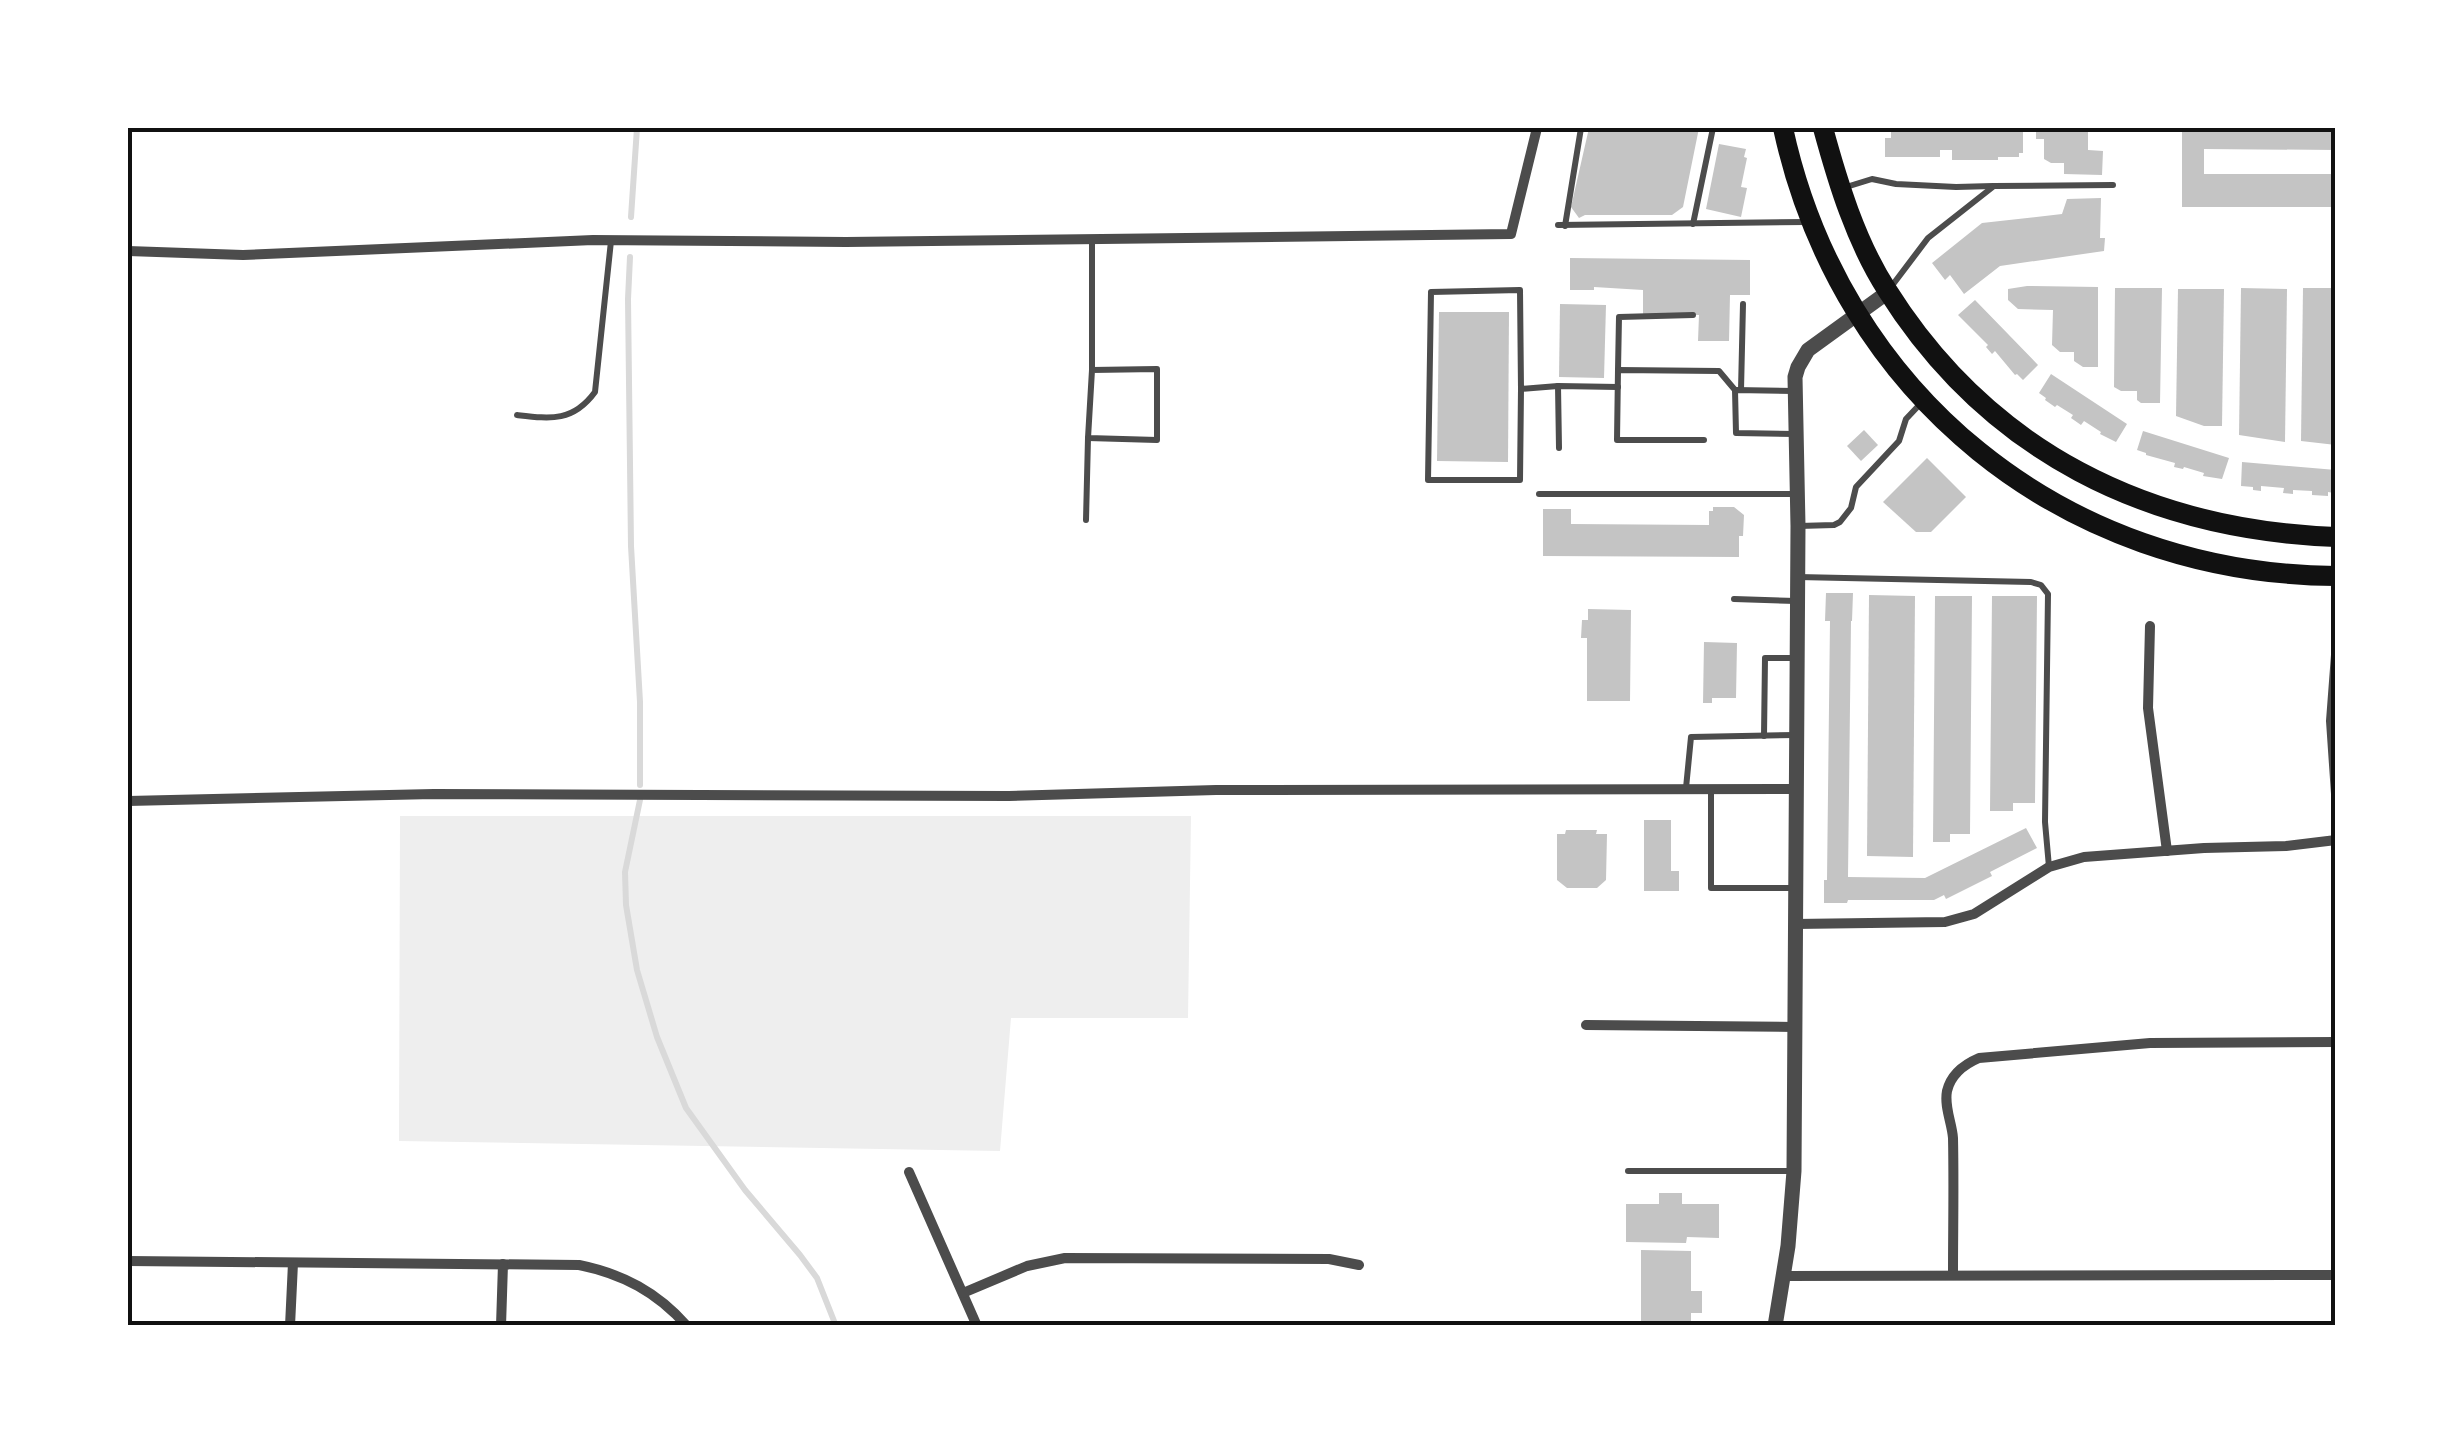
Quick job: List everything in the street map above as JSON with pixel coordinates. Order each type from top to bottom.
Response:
[{"type":"main road","points":[[1783,128],[1812,222],[1838,279],[1887,358],[1962,437],[2016,480],[2072,513],[2164,551],[2233,568],[2336,576]]},
{"type":"main road","points":[[1808,128],[1821,157],[1834,168]]},
{"type":"main road","points":[[1823,128],[1841,189],[1888,292],[1938,359],[2010,428],[2067,466],[2120,493],[2178,514],[2268,532],[2336,537]]},
{"type":"street","points":[[128,251],[243,255],[611,240],[846,242],[1510,234],[1537,128]]},
{"type":"street","points":[[1776,1326],[1794,1172],[1798,526],[1795,391],[1798,367],[1808,350],[1888,292]]},
{"type":"street","points":[[2150,626],[2148,708],[2168,851]]},
{"type":"street","points":[[2336,655],[2331,721],[2336,794]]},
{"type":"street","points":[[128,801],[434,794],[1009,796],[1216,790],[1796,789]]},
{"type":"street","points":[[1795,924],[1945,922],[1974,914],[2050,867],[2084,858],[2336,840]]},
{"type":"street","points":[[1586,1025],[1795,1027]]},
{"type":"street","points":[[1953,1274],[1953,1138],[1947,1090],[1966,1064],[1979,1058],[2133,1044],[2336,1042]]},
{"type":"street","points":[[909,1172],[977,1326]]},
{"type":"street","points":[[962,1293],[1026,1266],[1065,1258],[1329,1258],[1359,1264]]},
{"type":"street","points":[[128,1261],[579,1266],[638,1284],[687,1326]]},
{"type":"street","points":[[290,1326],[294,1263]]},
{"type":"street","points":[[501,1326],[503,1264]]},
{"type":"street","points":[[1784,1276],[2336,1274]]},
{"type":"lane","points":[[1581,128],[1561,225],[1812,222]]},
{"type":"lane","points":[[1692,224],[1713,128]]},
{"type":"lane","points":[[1841,189],[1872,179],[1956,188],[2114,185]]},
{"type":"lane","points":[[1888,292],[1928,238],[1994,186]]},
{"type":"lane","points":[[1086,520],[1092,239]]},
{"type":"lane","points":[[517,416],[547,419],[573,414],[595,392],[611,240]]},
{"type":"lane","points":[[1520,290],[1521,388],[1520,480],[1428,480],[1431,292],[1520,290]]},
{"type":"lane","points":[[1742,304],[1736,433],[1795,434]]},
{"type":"lane","points":[[1693,315],[1619,317],[1617,440],[1704,440]]},
{"type":"lane","points":[[1088,438],[1157,440],[1157,369],[1092,370]]},
{"type":"lane","points":[[1618,370],[1719,370],[1738,390],[1795,391]]},
{"type":"lane","points":[[1558,386],[1559,448]]},
{"type":"lane","points":[[1521,388],[1618,387]]},
{"type":"lane","points":[[1798,526],[1840,522],[1851,508],[1856,487],[1899,441],[1906,419],[1924,400]]},
{"type":"lane","points":[[1539,494],[1796,494]]},
{"type":"lane","points":[[1797,577],[2041,585],[2048,594],[2045,822],[2050,867]]},
{"type":"lane","points":[[1734,599],[1797,601]]},
{"type":"lane","points":[[1764,736],[1765,658],[1797,658]]},
{"type":"lane","points":[[1686,790],[1690,736],[1796,735]]},
{"type":"lane","points":[[1711,790],[1711,888],[1796,888]]},
{"type":"lane","points":[[1628,1171],[1794,1172]]},
{"type":"shaded area","points":[[400,816],[1191,816],[1188,1018],[1011,1018],[1000,1151],[399,1141]]},
{"type":"building","points":[[1589,128],[1699,128],[1683,207],[1672,215],[1579,218],[1571,207]]},
{"type":"building","points":[[1891,128],[2021,128],[2023,153],[1998,160],[1952,160],[1952,150],[1940,150],[1940,157],[1885,157],[1885,138],[1891,138]]},
{"type":"building","points":[[2036,128],[2088,132],[2088,150],[2103,151],[2102,175],[2064,174],[2064,163],[2044,159],[2044,139],[2036,139]]},
{"type":"building","points":[[2182,128],[2336,128],[2336,150],[2204,149],[2204,174],[2336,174],[2336,207],[2182,207]]},
{"type":"building","points":[[1719,144],[1746,149],[1741,187],[1747,188],[1741,217],[1706,209]]},
{"type":"building","points":[[2101,198],[2100,238],[2105,238],[2104,251],[2000,266],[1964,294],[1950,275],[1945,280],[1932,263],[1982,223],[2062,214],[2067,199]]},
{"type":"building","points":[[1570,258],[1750,260],[1750,295],[1730,295],[1729,341],[1698,341],[1699,315],[1643,314],[1643,290],[1570,290]]},
{"type":"building","points":[[2098,287],[2098,367],[2083,367],[2074,361],[2074,352],[2060,352],[2052,345],[2053,310],[2018,309],[2008,300],[2008,289]]},
{"type":"building","points":[[2115,288],[2162,288],[2160,403],[2141,403],[2137,391],[2114,387]]},
{"type":"building","points":[[2241,288],[2287,289],[2285,442],[2239,435]]},
{"type":"building","points":[[2303,288],[2336,288],[2336,445],[2301,441]]},
{"type":"building","points":[[2178,289],[2224,289],[2222,426],[2204,426],[2176,416]]},
{"type":"building","points":[[1975,300],[2038,365],[2023,380],[1995,351],[1992,354],[1958,315]]},
{"type":"building","points":[[1560,304],[1606,305],[1604,378],[1559,377]]},
{"type":"building","points":[[1439,312],[1509,312],[1508,462],[1437,461]]},
{"type":"building","points":[[2051,374],[2127,424],[2116,442],[2084,421],[2081,425],[2071,418],[2073,415],[2045,400],[2039,393]]},
{"type":"building","points":[[1864,430],[1878,445],[1861,461],[1847,446]]},
{"type":"building","points":[[2143,431],[2229,458],[2222,479],[2174,467],[2175,463],[2137,450]]},
{"type":"building","points":[[1927,458],[1966,497],[1931,532],[1916,532],[1883,502]]},
{"type":"building","points":[[2242,462],[2336,470],[2334,493],[2312,495],[2312,491],[2293,490],[2293,494],[2283,493],[2284,488],[2261,486],[2261,491],[2241,486]]},
{"type":"building","points":[[1713,507],[1734,507],[1744,515],[1739,557],[1543,556],[1543,509],[1571,509],[1571,524],[1709,525],[1709,511]]},
{"type":"building","points":[[1826,593],[1853,593],[1848,877],[1925,878],[2026,828],[2037,848],[1946,899],[1944,895],[1934,900],[1824,903],[1830,621],[1825,621]]},
{"type":"building","points":[[1869,595],[1915,596],[1913,857],[1867,856]]},
{"type":"building","points":[[1935,596],[1972,596],[1970,834],[1950,834],[1950,842],[1933,842]]},
{"type":"building","points":[[1992,596],[2037,596],[2035,803],[2013,803],[2013,811],[1990,811]]},
{"type":"building","points":[[1588,609],[1631,610],[1630,701],[1587,701],[1587,638],[1581,638],[1582,620],[1588,620]]},
{"type":"building","points":[[1704,642],[1737,643],[1736,698],[1712,698],[1712,703],[1703,703]]},
{"type":"building","points":[[1644,820],[1671,820],[1671,871],[1679,871],[1679,891],[1644,891]]},
{"type":"building","points":[[1566,830],[1597,830],[1596,834],[1607,834],[1606,880],[1597,888],[1567,888],[1557,880],[1557,834],[1565,834]]},
{"type":"building","points":[[1659,1193],[1682,1193],[1682,1204],[1719,1204],[1719,1238],[1687,1237],[1686,1243],[1626,1242],[1626,1204],[1659,1204]]},
{"type":"building","points":[[1641,1250],[1691,1251],[1691,1291],[1702,1291],[1702,1313],[1691,1313],[1691,1326],[1641,1326]]},
{"type":"waterway","points":[[631,217],[637,128]]},
{"type":"waterway","points":[[630,257],[631,546],[640,702],[640,785]]},
{"type":"waterway","points":[[640,800],[625,872],[626,905],[637,970],[657,1037],[686,1108],[745,1190],[817,1278],[836,1326]]}]
